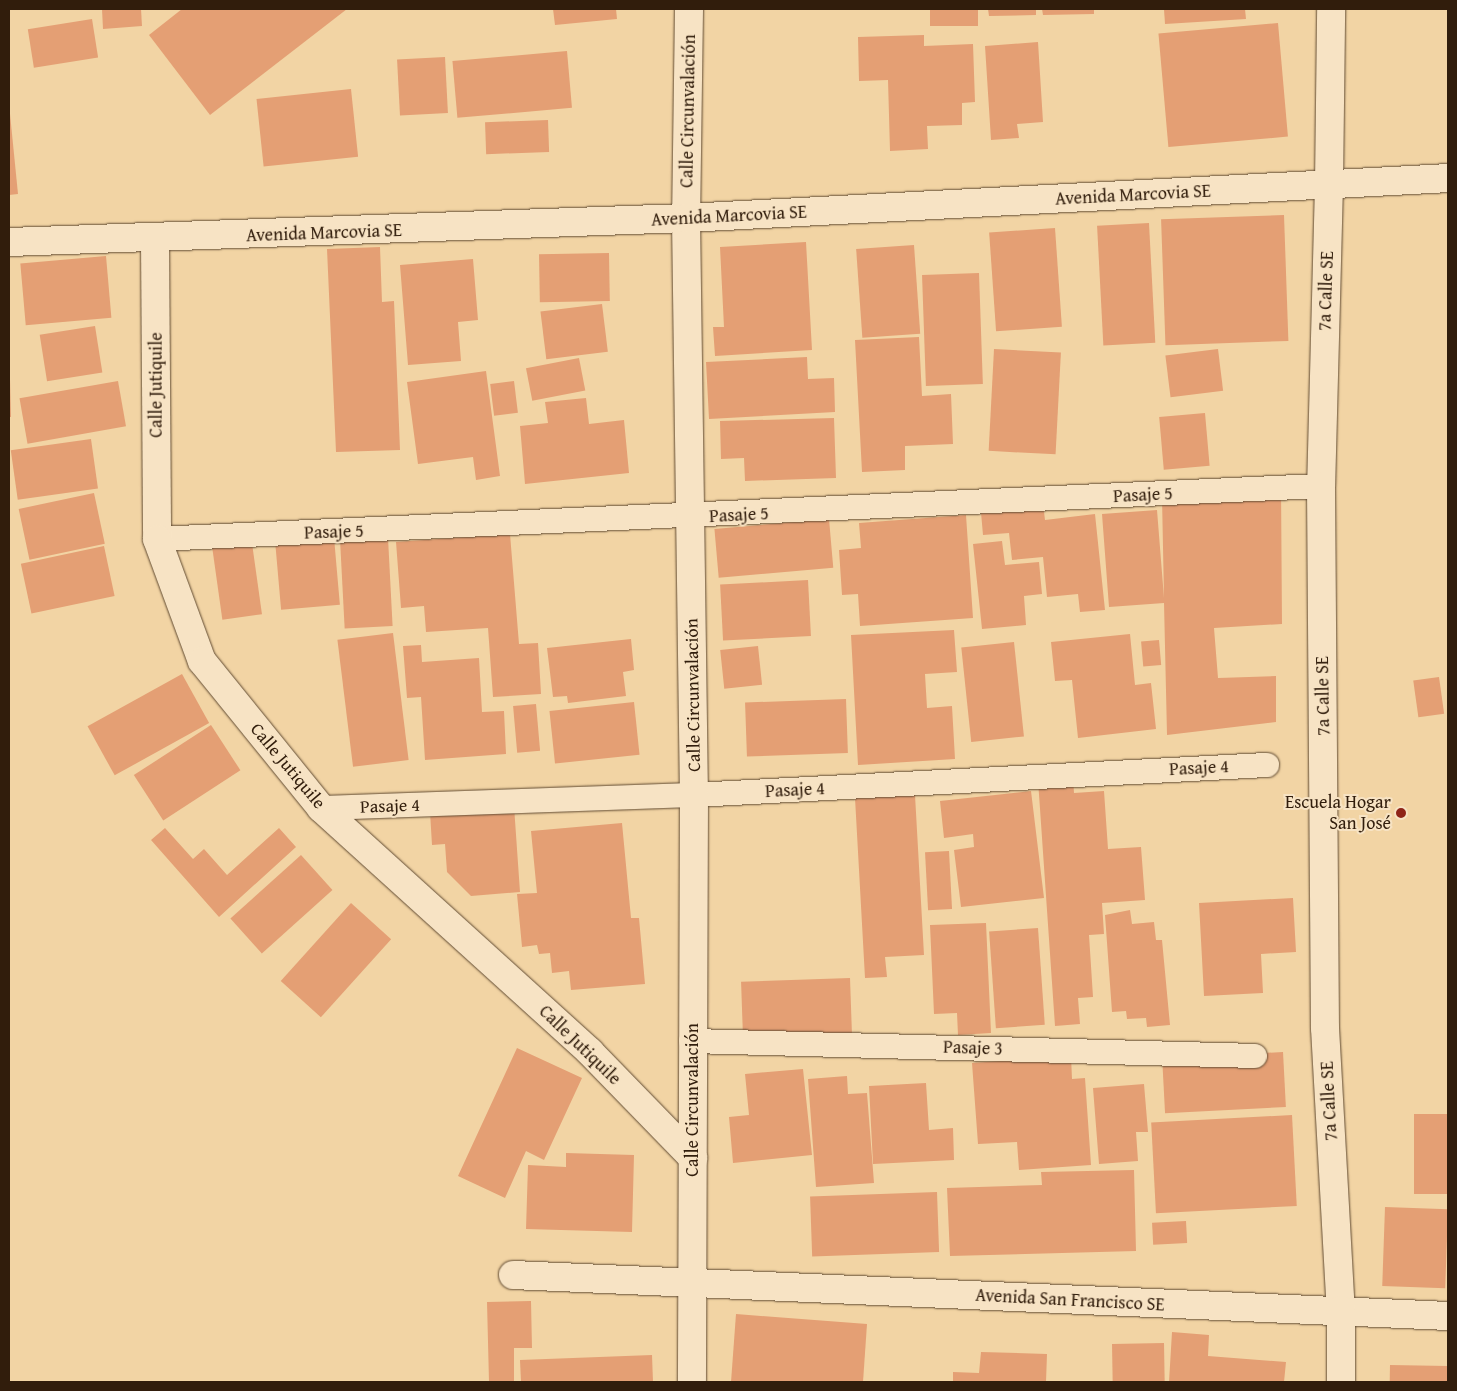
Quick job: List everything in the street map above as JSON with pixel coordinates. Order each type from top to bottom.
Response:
[{"type":"street","name":"Calle Circunvalación","points":[[689,9],[686,218],[692,518],[694,795],[691,1041],[693,1158],[692,1382]]},
{"type":"street","name":"7a Calle SE","points":[[1331,9],[1329,185],[1321,486],[1325,1028],[1341,1310],[1341,1382]]},
{"type":"street","name":"Avenida Marcovia SE","points":[[9,242],[155,240],[686,218],[1448,178]]},
{"type":"street","name":"Calle Jutiquile","points":[[155,240],[157,539],[202,661],[322,808],[590,1052],[693,1158]]},
{"type":"street","name":"Avenida San Francisco SE","points":[[513,1274],[1448,1316]]},
{"type":"lane","name":"Pasaje 5","points":[[157,539],[692,518],[1321,486]]},
{"type":"lane","name":"Pasaje 4","points":[[322,808],[694,795],[1267,765]]},
{"type":"lane","name":"Pasaje 3","points":[[691,1041],[1255,1056]]},
{"type":"building","points":[[102,9],[141,9],[142,26],[103,29]]},
{"type":"building","points":[[182,9],[347,9],[210,115],[149,35]]},
{"type":"building","points":[[553,9],[616,9],[617,19],[555,25]]},
{"type":"building","points":[[930,9],[978,9],[978,26],[930,26]]},
{"type":"building","points":[[988,9],[1036,9],[1036,15],[989,16]]},
{"type":"building","points":[[1042,9],[1094,9],[1094,14],[1043,15]]},
{"type":"building","points":[[1164,9],[1245,9],[1246,19],[1165,24]]},
{"type":"building","points":[[92,19],[98,58],[34,68],[28,29]]},
{"type":"building","points":[[1278,23],[1288,137],[1168,147],[1158,33]]},
{"type":"building","points":[[924,35],[924,46],[973,44],[975,102],[962,103],[962,125],[927,126],[928,149],[890,151],[888,80],[859,81],[858,37]]},
{"type":"building","points":[[1038,42],[1043,122],[1017,124],[1019,138],[991,140],[985,46]]},
{"type":"building","points":[[567,51],[572,108],[457,118],[452,61]]},
{"type":"building","points":[[445,57],[448,113],[400,115],[397,60]]},
{"type":"building","points":[[351,89],[358,157],[264,167],[257,99]]},
{"type":"building","points":[[9,104],[18,194],[9,195]]},
{"type":"building","points":[[548,120],[549,152],[486,154],[485,122]]},
{"type":"building","points":[[1284,215],[1288,341],[1165,345],[1161,219]]},
{"type":"building","points":[[1149,223],[1155,343],[1103,346],[1097,226]]},
{"type":"building","points":[[1055,228],[1062,327],[996,331],[989,233]]},
{"type":"building","points":[[806,242],[812,350],[715,356],[713,327],[724,327],[720,247]]},
{"type":"building","points":[[914,245],[920,334],[862,338],[856,249]]},
{"type":"building","points":[[380,247],[382,302],[394,301],[400,450],[336,452],[327,249]]},
{"type":"building","points":[[609,253],[610,301],[540,302],[539,254]]},
{"type":"building","points":[[106,256],[111,318],[26,325],[20,263]]},
{"type":"building","points":[[473,259],[478,320],[458,322],[461,361],[408,365],[400,265]]},
{"type":"building","points":[[979,273],[983,384],[926,386],[922,275]]},
{"type":"building","points":[[602,304],[608,352],[546,359],[540,312]]},
{"type":"building","points":[[95,326],[102,372],[47,381],[40,335]]},
{"type":"building","points":[[919,337],[922,396],[951,394],[953,444],[905,446],[905,470],[862,472],[855,340]]},
{"type":"building","points":[[994,349],[1061,353],[1056,454],[989,451]]},
{"type":"building","points":[[1218,349],[1223,391],[1171,397],[1165,355]]},
{"type":"building","points":[[807,357],[808,379],[834,378],[835,412],[709,419],[706,362]]},
{"type":"building","points":[[579,358],[585,390],[532,401],[526,368]]},
{"type":"building","points":[[486,371],[500,476],[476,480],[473,457],[418,464],[407,382]]},
{"type":"building","points":[[10,379],[11,417],[9,417]]},
{"type":"building","points":[[118,381],[126,426],[28,444],[20,398]]},
{"type":"building","points":[[514,381],[518,413],[494,416],[490,384]]},
{"type":"building","points":[[586,398],[589,424],[624,420],[629,473],[525,484],[520,426],[548,423],[545,402]]},
{"type":"building","points":[[1205,413],[1210,466],[1164,470],[1159,417]]},
{"type":"building","points":[[834,418],[836,478],[745,481],[744,458],[721,459],[720,421]]},
{"type":"building","points":[[91,439],[98,489],[18,500],[11,450]]},
{"type":"building","points":[[1281,485],[1282,624],[1214,628],[1218,678],[1276,676],[1276,722],[1167,735],[1164,603],[1109,607],[1102,514],[1157,510],[1164,598],[1162,497]]},
{"type":"building","points":[[94,493],[105,544],[29,560],[19,509]]},
{"type":"building","points":[[1042,495],[1045,520],[1095,514],[1105,610],[1080,612],[1078,594],[1047,597],[1043,557],[1012,560],[1009,533],[983,535],[980,501]]},
{"type":"building","points":[[966,515],[973,618],[860,626],[858,594],[842,595],[839,550],[861,548],[859,523]]},
{"type":"building","points":[[829,519],[833,568],[719,578],[714,529]]},
{"type":"building","points":[[333,526],[340,605],[281,610],[274,531]]},
{"type":"building","points":[[250,529],[262,614],[222,620],[210,535]]},
{"type":"building","points":[[510,534],[519,644],[538,643],[541,694],[493,697],[488,628],[426,632],[424,606],[401,608],[396,542]]},
{"type":"building","points":[[388,538],[393,626],[345,628],[340,541]]},
{"type":"building","points":[[1002,541],[1005,565],[1039,562],[1042,594],[1024,596],[1026,625],[982,629],[973,544]]},
{"type":"building","points":[[104,546],[115,596],[31,614],[21,564]]},
{"type":"building","points":[[808,580],[811,636],[723,641],[720,585]]},
{"type":"building","points":[[954,630],[957,672],[925,674],[927,708],[952,706],[955,759],[858,765],[851,635]]},
{"type":"building","points":[[393,633],[409,760],[353,767],[337,640]]},
{"type":"building","points":[[1130,634],[1135,685],[1151,683],[1156,729],[1078,738],[1072,680],[1055,681],[1051,642]]},
{"type":"building","points":[[631,639],[634,670],[623,672],[626,696],[568,703],[567,696],[553,697],[547,648]]},
{"type":"building","points":[[1159,640],[1161,665],[1143,666],[1141,642]]},
{"type":"building","points":[[1014,642],[1024,736],[971,742],[961,648]]},
{"type":"building","points":[[421,645],[422,662],[479,658],[482,712],[504,711],[506,754],[425,760],[421,697],[407,698],[403,646]]},
{"type":"building","points":[[758,646],[762,685],[724,689],[720,650]]},
{"type":"building","points":[[182,674],[209,723],[115,775],[88,726]]},
{"type":"building","points":[[1439,677],[1444,714],[1418,717],[1413,681]]},
{"type":"building","points":[[846,699],[848,753],[747,756],[745,703]]},
{"type":"building","points":[[634,702],[640,755],[555,764],[549,711]]},
{"type":"building","points":[[536,704],[540,751],[517,753],[513,706]]},
{"type":"building","points":[[211,725],[240,770],[163,820],[134,775]]},
{"type":"building","points":[[1073,778],[1074,793],[1104,791],[1108,849],[1141,847],[1145,900],[1102,903],[1104,934],[1089,935],[1093,997],[1078,998],[1080,1024],[1055,1026],[1038,780]]},
{"type":"building","points":[[1031,791],[1044,898],[961,907],[954,850],[974,847],[973,834],[944,838],[940,801]]},
{"type":"building","points":[[915,795],[924,955],[885,957],[887,977],[865,978],[855,798]]},
{"type":"building","points":[[514,806],[520,892],[471,896],[447,872],[445,844],[432,845],[430,812]]},
{"type":"building","points":[[622,823],[631,918],[639,918],[645,984],[571,990],[569,971],[552,973],[550,953],[539,954],[537,945],[522,947],[517,894],[537,893],[531,831]]},
{"type":"building","points":[[165,828],[193,859],[204,849],[227,875],[279,828],[296,847],[219,917],[151,840]]},
{"type":"building","points":[[949,851],[952,909],[928,910],[925,852]]},
{"type":"building","points":[[301,855],[332,890],[262,953],[230,919]]},
{"type":"building","points":[[1293,898],[1296,952],[1261,954],[1263,993],[1204,996],[1199,903]]},
{"type":"building","points":[[351,903],[391,939],[321,1017],[281,981]]},
{"type":"building","points":[[1130,910],[1132,924],[1154,922],[1156,940],[1162,940],[1170,1025],[1147,1027],[1146,1018],[1127,1019],[1126,1011],[1112,1012],[1105,915]]},
{"type":"building","points":[[986,923],[991,1033],[958,1035],[957,1013],[934,1014],[930,925]]},
{"type":"building","points":[[1038,928],[1045,1025],[996,1028],[989,931]]},
{"type":"building","points":[[850,978],[852,1037],[743,1041],[741,982]]},
{"type":"building","points":[[517,1048],[582,1078],[544,1160],[526,1151],[505,1198],[458,1176]]},
{"type":"building","points":[[1283,1052],[1286,1107],[1165,1113],[1162,1058]]},
{"type":"building","points":[[1071,1056],[1072,1079],[1085,1078],[1091,1165],[1019,1170],[1017,1142],[978,1144],[972,1063]]},
{"type":"building","points":[[803,1069],[812,1155],[733,1163],[729,1117],[749,1115],[745,1074]]},
{"type":"building","points":[[847,1076],[848,1094],[867,1093],[874,1183],[816,1187],[808,1079]]},
{"type":"building","points":[[926,1083],[929,1130],[953,1128],[954,1160],[873,1164],[869,1086]]},
{"type":"building","points":[[1144,1084],[1148,1132],[1136,1132],[1138,1161],[1099,1164],[1093,1088]]},
{"type":"building","points":[[1414,1114],[1448,1114],[1448,1194],[1414,1194]]},
{"type":"building","points":[[1292,1115],[1297,1206],[1156,1213],[1151,1122]]},
{"type":"building","points":[[566,1153],[634,1155],[632,1232],[526,1229],[528,1165],[566,1167]]},
{"type":"building","points":[[1134,1170],[1136,1251],[950,1256],[947,1188],[1042,1185],[1041,1172]]},
{"type":"building","points":[[937,1192],[939,1252],[812,1256],[810,1196]]},
{"type":"building","points":[[1385,1207],[1448,1209],[1445,1288],[1382,1286]]},
{"type":"building","points":[[1186,1221],[1187,1243],[1153,1245],[1152,1223]]},
{"type":"building","points":[[531,1301],[532,1348],[514,1348],[514,1382],[489,1382],[487,1302]]},
{"type":"building","points":[[736,1314],[867,1324],[863,1382],[731,1382]]},
{"type":"building","points":[[1172,1332],[1209,1335],[1208,1356],[1286,1362],[1284,1382],[1169,1382]]},
{"type":"building","points":[[1164,1343],[1165,1382],[1113,1382],[1112,1344]]},
{"type":"building","points":[[981,1352],[1047,1354],[1046,1382],[953,1382],[953,1372],[979,1373]]},
{"type":"building","points":[[652,1355],[653,1382],[521,1382],[520,1360]]},
{"type":"building","points":[[1390,1365],[1448,1366],[1448,1382],[1390,1382]]},
{"type":"place","name":"Escuela Hogar San José","points":[[1401,813]]}]
